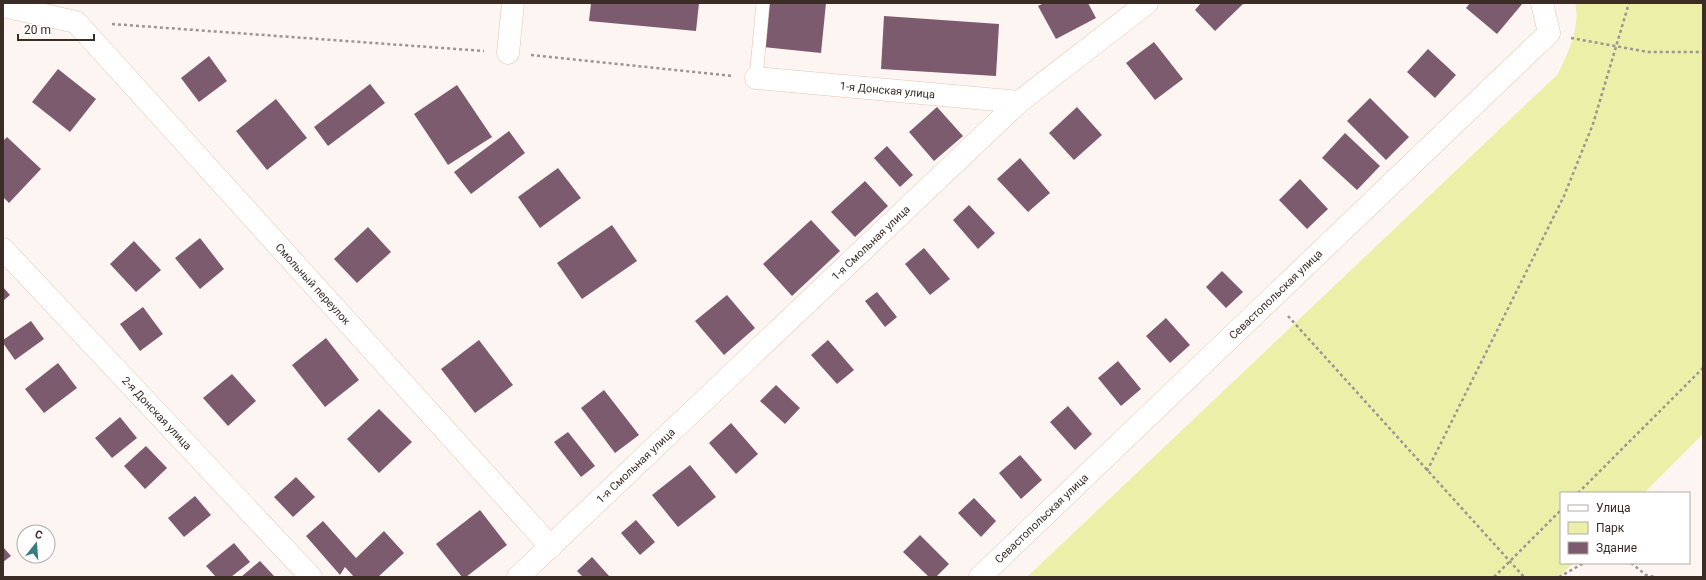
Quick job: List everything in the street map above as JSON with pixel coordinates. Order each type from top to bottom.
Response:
[{"type":"street","points":[[508,53],[513,3]]},
{"type":"street","name":"1-я Смольная улица","points":[[518,577],[1019,102],[1148,3]]},
{"type":"street","points":[[1542,3],[1549,34]]},
{"type":"street","points":[[3,6],[76,22]]},
{"type":"street","name":"Смольный переулок","points":[[76,22],[551,547]]},
{"type":"street","name":"Севастопольская улица","points":[[980,577],[1549,34]]},
{"type":"street","name":"1-я Донская улица","points":[[756,78],[1019,102]]},
{"type":"street","name":"2-я Донская улица","points":[[3,249],[311,577]]},
{"type":"lane","points":[[756,78],[763,3]]},
{"type":"path","points":[[1426,471],[1564,196],[1593,124],[1629,3]]},
{"type":"path","points":[[76,22],[508,53],[756,78]]},
{"type":"path","points":[[1549,34],[1648,52],[1703,52]]},
{"type":"path","points":[[1272,298],[1426,471],[1524,577]]},
{"type":"path","points":[[1579,492],[1703,368]]},
{"type":"path","points":[[1494,577],[1560,511]]},
{"type":"path","points":[[1559,577],[1582,564]]},
{"type":"path","points":[[1632,564],[1646,576],[1655,577]]},
{"type":"green space","points":[[1575,3],[1703,3],[1703,434],[1645,492],[1560,492],[1560,564],[1572,564],[1559,577],[1027,577],[1558,74],[1575,31]]},
{"type":"building","points":[[591,3],[699,3],[696,31],[589,21]]},
{"type":"building","points":[[768,3],[826,3],[821,53],[763,47]]},
{"type":"building","points":[[1044,3],[1088,3],[1096,18],[1056,39],[1038,6]]},
{"type":"building","points":[[1201,3],[1244,3],[1215,31],[1195,10]]},
{"type":"building","points":[[1470,3],[1523,3],[1497,34],[1466,8]]},
{"type":"building","points":[[884,16],[999,24],[996,76],[881,69]]},
{"type":"building","points":[[1154,42],[1183,79],[1155,100],[1126,63]]},
{"type":"building","points":[[1428,49],[1456,75],[1435,98],[1407,72]]},
{"type":"building","points":[[209,56],[227,81],[199,102],[181,78]]},
{"type":"building","points":[[58,69],[96,99],[70,132],[32,102]]},
{"type":"building","points":[[370,84],[385,103],[328,146],[314,127]]},
{"type":"building","points":[[457,85],[492,137],[448,165],[414,114]]},
{"type":"building","points":[[1370,98],[1409,137],[1386,160],[1347,121]]},
{"type":"building","points":[[276,99],[307,138],[267,170],[236,131]]},
{"type":"building","points":[[937,107],[963,136],[934,161],[909,132]]},
{"type":"building","points":[[1077,107],[1102,135],[1074,160],[1049,133]]},
{"type":"building","points":[[509,131],[525,153],[471,194],[454,172]]},
{"type":"building","points":[[1345,133],[1380,166],[1357,190],[1322,158]]},
{"type":"building","points":[[7,137],[41,169],[9,203],[3,197],[3,141]]},
{"type":"building","points":[[887,146],[913,175],[900,187],[874,158]]},
{"type":"building","points":[[1020,158],[1050,193],[1028,212],[997,179]]},
{"type":"building","points":[[558,168],[581,198],[540,228],[518,197]]},
{"type":"building","points":[[1300,179],[1328,209],[1307,229],[1279,200]]},
{"type":"building","points":[[865,181],[888,206],[855,237],[831,212]]},
{"type":"building","points":[[969,205],[995,233],[978,249],[953,220]]},
{"type":"building","points":[[811,220],[840,251],[792,296],[763,264]]},
{"type":"building","points":[[612,225],[637,261],[582,299],[557,263]]},
{"type":"building","points":[[368,227],[391,252],[357,283],[334,259]]},
{"type":"building","points":[[200,238],[224,269],[200,289],[175,258]]},
{"type":"building","points":[[134,241],[161,270],[136,292],[110,264]]},
{"type":"building","points":[[924,248],[950,279],[930,295],[905,264]]},
{"type":"building","points":[[1222,271],[1243,292],[1226,308],[1206,287]]},
{"type":"building","points":[[3,287],[10,295],[3,301]]},
{"type":"building","points":[[877,292],[897,317],[885,327],[865,301]]},
{"type":"building","points":[[727,295],[755,328],[724,355],[695,321]]},
{"type":"building","points":[[143,307],[163,334],[140,351],[120,324]]},
{"type":"building","points":[[1166,318],[1190,345],[1170,363],[1146,336]]},
{"type":"building","points":[[31,321],[44,339],[15,360],[3,343],[3,340]]},
{"type":"building","points":[[326,338],[359,380],[325,407],[292,365]]},
{"type":"building","points":[[479,340],[513,385],[475,413],[441,369]]},
{"type":"building","points":[[828,340],[854,370],[837,384],[811,355]]},
{"type":"building","points":[[1118,361],[1141,389],[1121,406],[1098,378]]},
{"type":"building","points":[[58,363],[77,388],[44,413],[25,389]]},
{"type":"building","points":[[232,374],[256,401],[228,426],[203,398]]},
{"type":"building","points":[[776,385],[800,408],[785,424],[760,401]]},
{"type":"building","points":[[604,390],[639,435],[615,453],[581,408]]},
{"type":"building","points":[[1068,406],[1092,434],[1075,450],[1050,422]]},
{"type":"building","points":[[379,409],[412,442],[379,473],[347,439]]},
{"type":"building","points":[[120,417],[137,438],[112,458],[95,438]]},
{"type":"building","points":[[731,423],[758,454],[736,474],[709,443]]},
{"type":"building","points":[[568,432],[595,466],[581,477],[554,442]]},
{"type":"building","points":[[146,446],[167,468],[145,489],[124,466]]},
{"type":"building","points":[[1020,455],[1042,480],[1021,499],[999,473]]},
{"type":"building","points":[[690,465],[716,497],[678,527],[652,495]]},
{"type":"building","points":[[296,477],[315,497],[293,517],[274,497]]},
{"type":"building","points":[[195,496],[211,515],[184,537],[168,518]]},
{"type":"building","points":[[974,498],[996,521],[981,537],[958,513]]},
{"type":"building","points":[[480,510],[507,545],[466,577],[462,577],[436,544]]},
{"type":"building","points":[[636,520],[655,542],[640,555],[621,533]]},
{"type":"building","points":[[323,521],[356,558],[384,531],[404,553],[378,577],[354,577],[345,567],[340,575],[306,536]]},
{"type":"building","points":[[920,535],[949,564],[936,577],[929,577],[903,552]]},
{"type":"building","points":[[234,543],[250,562],[231,577],[216,577],[206,566]]},
{"type":"building","points":[[3,547],[11,556],[3,562]]},
{"type":"building","points":[[592,557],[610,577],[583,577],[577,571]]},
{"type":"building","points":[[260,561],[275,577],[241,577]]}]
